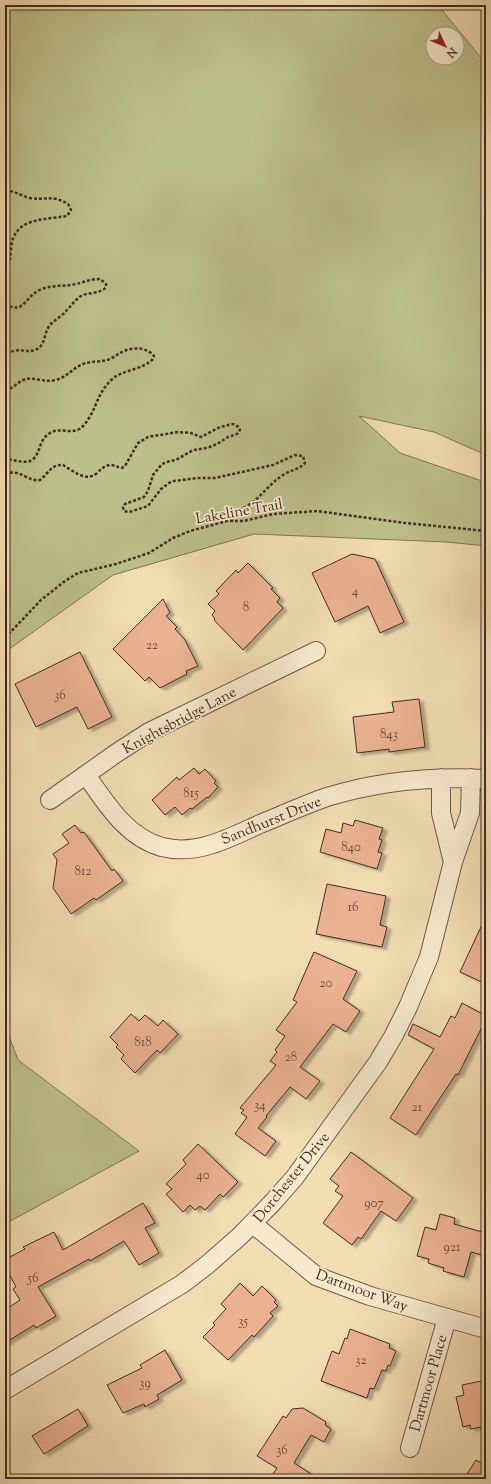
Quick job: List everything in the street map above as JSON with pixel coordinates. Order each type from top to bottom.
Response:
[{"type":"street","name":"Knightsbridge Lane","points":[[50,800],[149,732],[316,651]]},
{"type":"street","name":"Sandhurst Drive","points":[[86,775],[119,819],[138,836],[161,846],[173,849],[188,850],[205,847],[222,841],[302,806],[361,788],[394,782],[441,778],[478,779]]},
{"type":"street","name":"Dorchester Drive","points":[[441,778],[441,813],[453,862]]},
{"type":"street","name":"Dorchester Drive","points":[[5,1390],[182,1284],[207,1266],[253,1224],[290,1183],[378,1062],[408,1007],[429,957],[453,862],[470,813],[478,779]]},
{"type":"street","name":"Dartmoor Way","points":[[253,1224],[316,1276],[370,1296],[486,1329]]},
{"type":"street","name":"Dartmoor Place","points":[[410,1448],[447,1318]]},
{"type":"path","points":[[5,191],[31,198],[56,198],[68,204],[71,210],[66,216],[34,220],[23,226],[14,236],[12,241],[10,262],[5,269]]},
{"type":"path","points":[[5,304],[9,307],[18,307],[26,303],[35,292],[47,288],[74,285],[96,279],[100,279],[106,284],[106,287],[102,291],[90,293],[80,297],[65,313],[52,323],[48,327],[43,343],[38,349],[30,351],[18,349],[5,355]]},
{"type":"path","points":[[5,390],[12,389],[21,381],[28,379],[45,382],[57,380],[81,365],[92,361],[105,360],[121,352],[133,349],[148,350],[154,356],[154,359],[149,363],[122,373],[112,379],[98,397],[88,419],[81,428],[72,432],[59,431],[49,434],[42,440],[35,457],[29,461],[5,460]]},
{"type":"path","points":[[5,474],[16,472],[33,480],[40,480],[53,467],[59,464],[81,475],[89,477],[96,474],[105,466],[113,465],[117,468],[122,468],[125,466],[138,443],[148,437],[178,432],[191,433],[201,437],[220,427],[233,424],[239,427],[240,430],[237,434],[228,437],[217,444],[207,448],[193,450],[176,460],[162,464],[153,475],[148,491],[144,497],[123,506],[124,511],[129,512],[148,506],[161,489],[174,481],[197,478],[215,478],[273,465],[295,455],[303,456],[305,463],[302,466],[283,474],[265,489],[250,505],[234,514],[232,520]]},
{"type":"path","name":"Lakeline Trail","points":[[5,638],[40,600],[65,580],[78,574],[116,564],[149,552],[172,538],[190,531],[232,520],[244,521],[273,514],[317,511],[405,523],[486,531]]},
{"type":"green space","points":[[5,5],[438,5],[455,26],[425,26],[425,66],[465,66],[465,38],[486,64],[486,455],[434,432],[359,416],[400,453],[482,481],[486,484],[486,546],[447,542],[254,534],[113,575],[5,652]]},
{"type":"green space","points":[[5,1025],[18,1060],[139,1151],[5,1224]]},
{"type":"building","points":[[352,554],[375,559],[404,622],[380,633],[368,606],[335,622],[312,573]]},
{"type":"building","points":[[248,563],[273,588],[271,589],[280,598],[277,602],[283,608],[243,650],[214,620],[215,619],[212,615],[215,611],[208,604],[219,594],[216,591],[236,570],[238,573]]},
{"type":"building","points":[[163,599],[170,613],[166,616],[177,627],[175,629],[185,640],[198,666],[186,671],[187,674],[160,688],[149,677],[145,681],[113,649]]},
{"type":"building","points":[[80,652],[112,717],[88,729],[77,707],[36,727],[15,684]]},
{"type":"building","points":[[419,699],[425,747],[389,752],[389,749],[357,753],[353,717],[394,712],[392,702]]},
{"type":"building","points":[[194,768],[199,774],[205,769],[216,781],[214,783],[218,787],[208,798],[207,797],[192,809],[190,808],[182,815],[175,807],[165,815],[152,800],[177,777],[179,780]]},
{"type":"building","points":[[355,820],[383,828],[379,839],[382,840],[378,852],[382,853],[377,869],[320,852],[326,829],[341,833],[343,823],[353,826]]},
{"type":"building","points":[[75,825],[81,833],[84,832],[112,871],[114,869],[123,881],[96,900],[94,898],[71,914],[53,888],[57,860],[53,854],[69,843],[62,834]]},
{"type":"building","points":[[327,884],[386,896],[380,925],[387,927],[382,947],[316,934]]},
{"type":"building","points":[[486,916],[486,984],[460,972]]},
{"type":"building","points":[[314,952],[357,971],[343,999],[360,1011],[346,1032],[333,1024],[300,1067],[320,1081],[306,1099],[290,1087],[258,1128],[276,1141],[265,1156],[235,1134],[247,1117],[241,1113],[244,1110],[240,1108],[276,1065],[270,1061],[277,1052],[275,1050],[285,1036],[276,1030],[297,1002],[293,1000]]},
{"type":"building","points":[[462,1003],[486,1016],[486,1019],[458,1075],[456,1074],[416,1135],[390,1118],[434,1049],[408,1035],[413,1024],[440,1037],[451,1016],[455,1018]]},
{"type":"building","points":[[131,1014],[139,1021],[145,1015],[158,1026],[163,1020],[178,1034],[160,1053],[157,1050],[135,1073],[121,1059],[124,1055],[116,1047],[118,1045],[110,1037]]},
{"type":"building","points":[[198,1144],[238,1182],[223,1197],[220,1194],[205,1210],[200,1206],[195,1210],[190,1205],[183,1212],[166,1194],[172,1189],[166,1184],[186,1164],[183,1160]]},
{"type":"building","points":[[351,1152],[413,1198],[396,1221],[381,1211],[361,1239],[358,1237],[352,1245],[323,1223],[343,1196],[335,1191],[339,1186],[330,1179]]},
{"type":"building","points":[[143,1203],[155,1223],[145,1228],[159,1253],[139,1265],[124,1241],[90,1261],[89,1259],[38,1287],[56,1316],[36,1328],[34,1325],[5,1343],[5,1310],[20,1300],[13,1289],[16,1287],[5,1266],[8,1258],[25,1249],[23,1247],[54,1232],[63,1250]]},
{"type":"building","points":[[440,1214],[455,1218],[454,1224],[486,1233],[486,1240],[482,1255],[471,1252],[464,1277],[443,1271],[444,1268],[428,1263],[429,1259],[417,1256],[425,1227],[436,1230]]},
{"type":"building","points":[[240,1283],[253,1296],[262,1286],[276,1300],[274,1302],[278,1306],[270,1313],[273,1316],[254,1337],[252,1335],[228,1360],[203,1337],[215,1325],[213,1323],[226,1309],[221,1304]]},
{"type":"building","points":[[350,1329],[390,1344],[389,1348],[396,1351],[390,1366],[388,1365],[386,1371],[382,1370],[374,1389],[370,1388],[367,1398],[321,1381],[332,1351],[339,1354],[345,1338],[347,1339]]},
{"type":"building","points":[[165,1350],[182,1380],[157,1395],[159,1399],[145,1407],[144,1404],[123,1413],[107,1385],[142,1368],[140,1365]]},
{"type":"building","points":[[486,1380],[486,1426],[471,1429],[470,1425],[463,1427],[456,1397],[464,1395],[462,1385]]},
{"type":"building","points":[[303,1408],[326,1422],[325,1425],[331,1429],[324,1442],[311,1435],[294,1463],[319,1479],[281,1479],[273,1474],[277,1468],[257,1456],[283,1416],[286,1418],[292,1409]]},
{"type":"building","points":[[78,1409],[88,1426],[44,1454],[32,1436]]},
{"type":"building","points":[[476,1460],[486,1466],[486,1479],[464,1479]]}]
